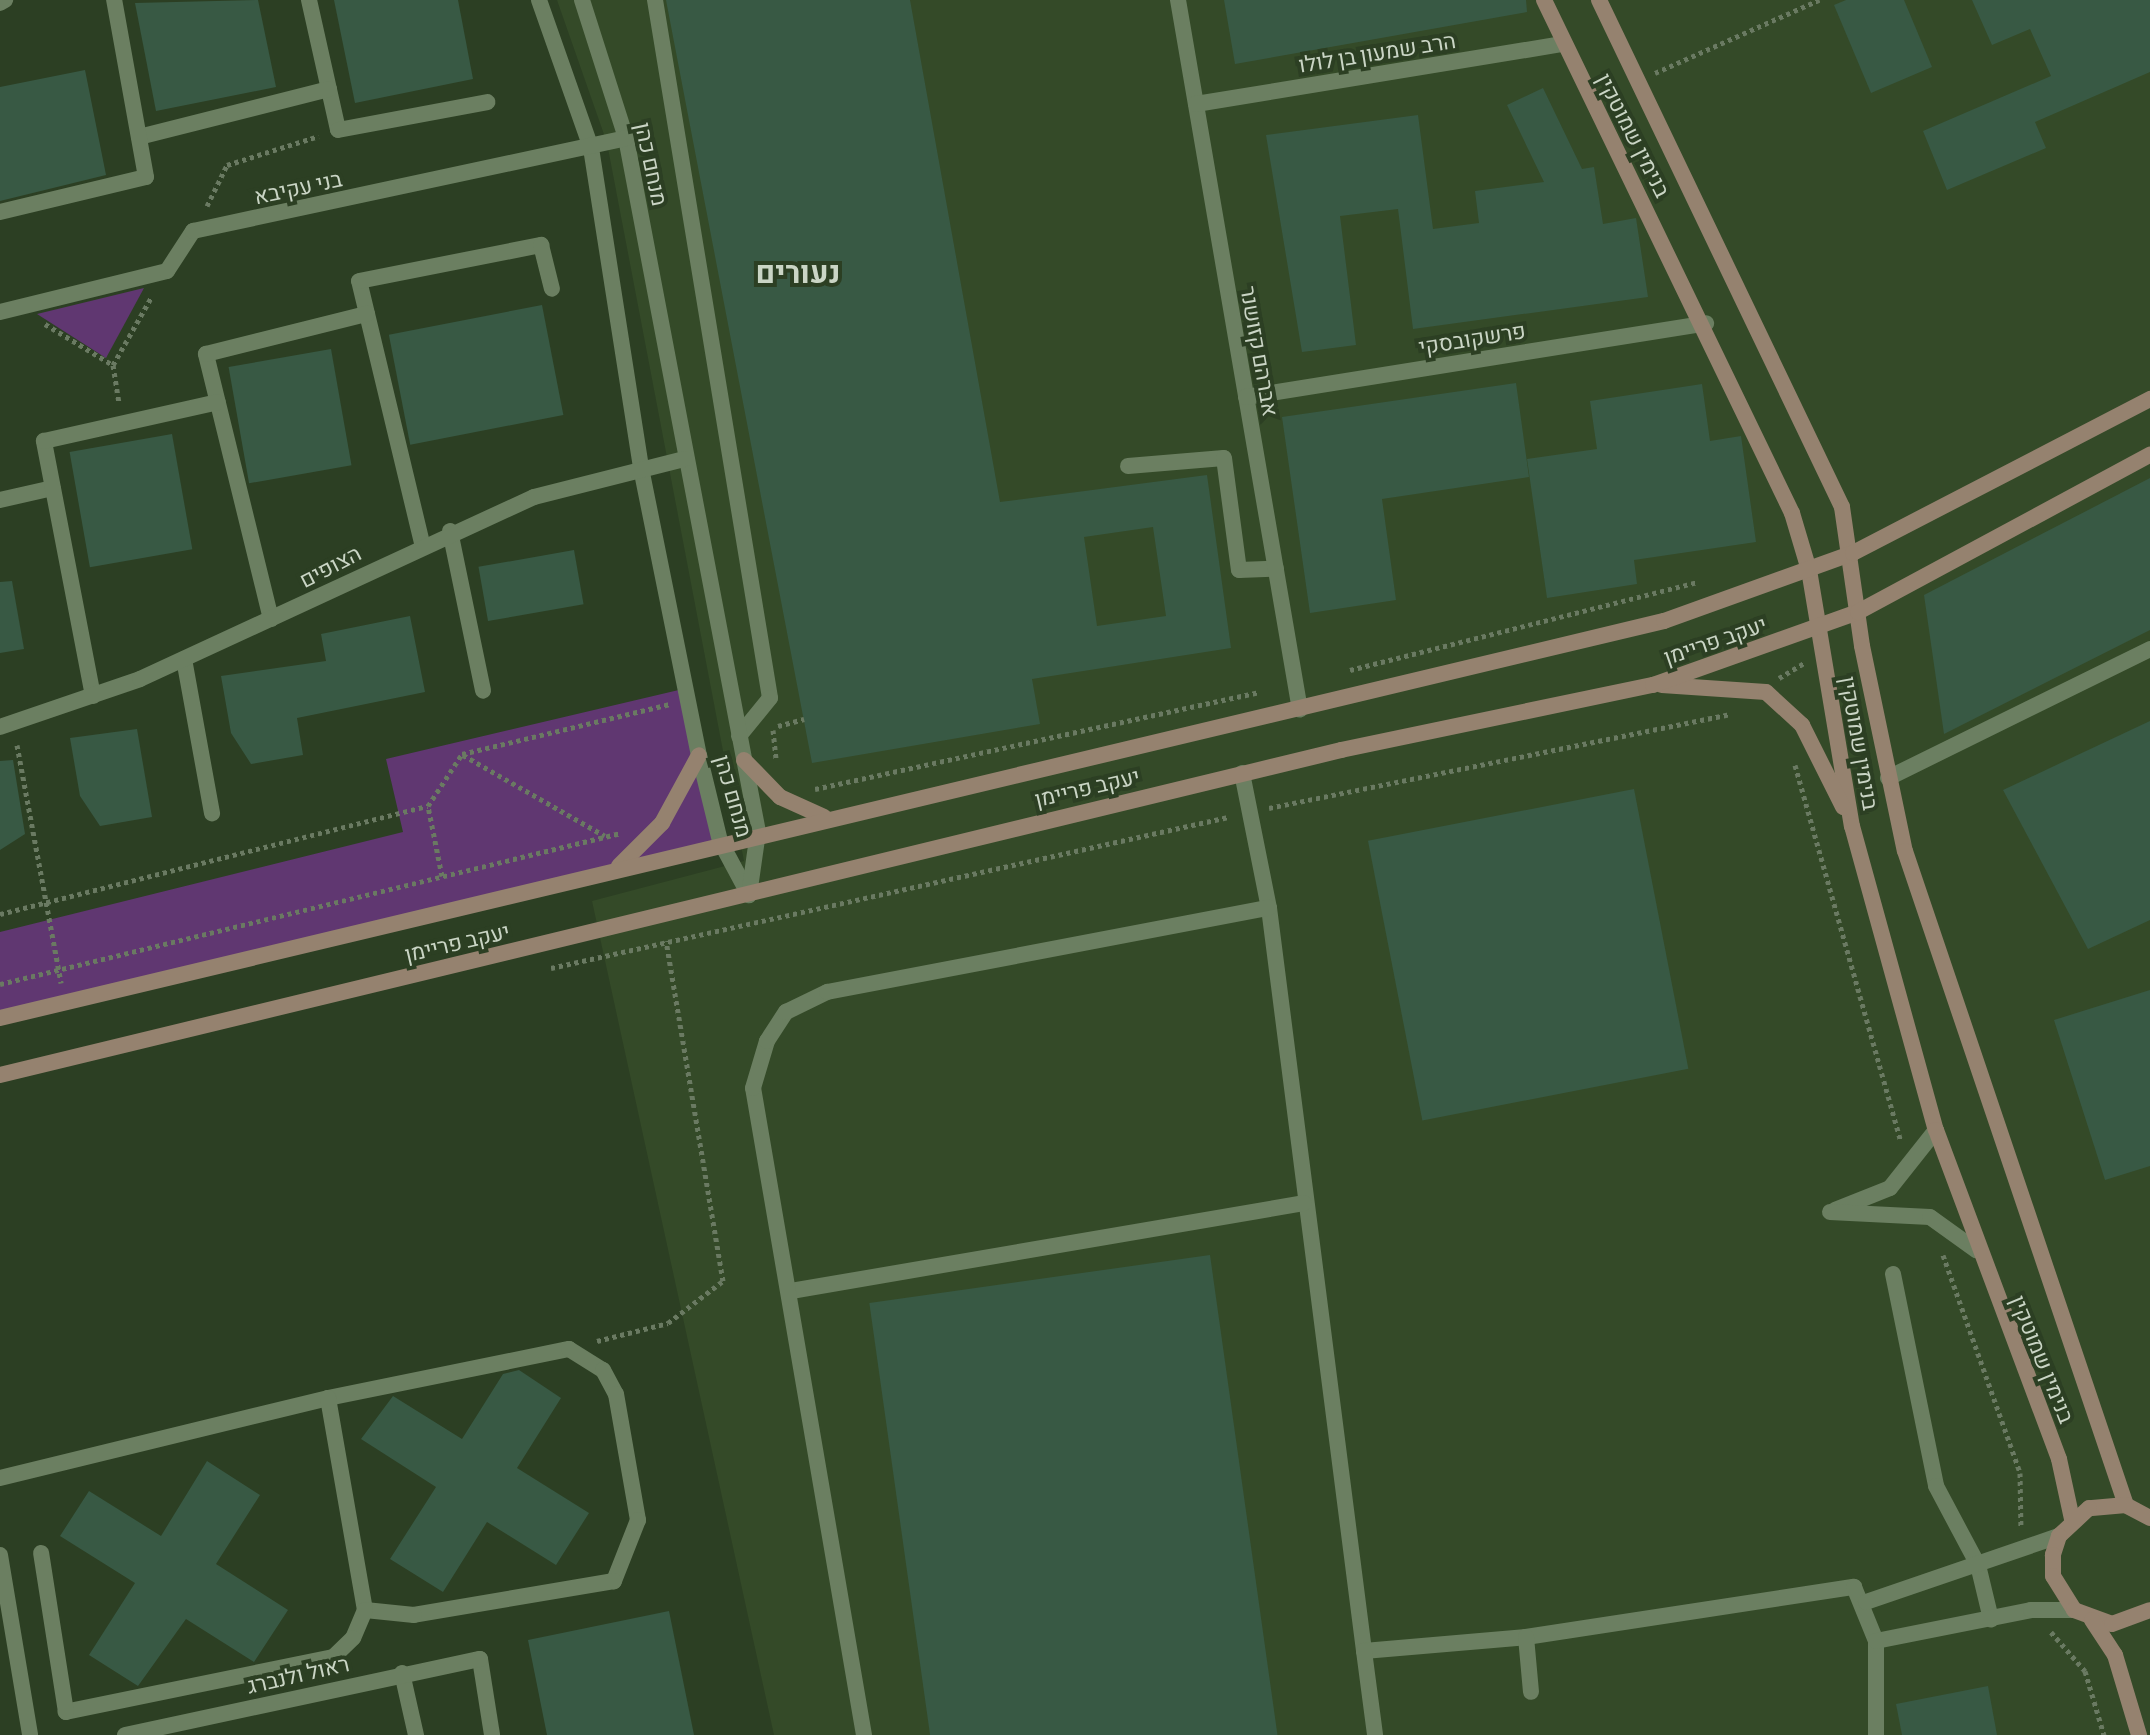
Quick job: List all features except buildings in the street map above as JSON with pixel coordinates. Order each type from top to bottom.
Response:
[{"type":"main road","name":"בנימין שמוטקין","points":[[1544,0],[1706,323],[1792,513],[1809,570],[1852,826],[1936,1130],[1976,1250],[2059,1459],[2072,1519]]},
{"type":"main road","name":"בנימין שמוטקין","points":[[1599,0],[1842,507],[1853,553],[1858,612],[1888,778],[1937,957],[2126,1505]]},
{"type":"main road","name":"יעקב פריימן","points":[[0,1018],[720,841],[1300,710],[1664,621],[1853,553],[2150,399]]},
{"type":"main road","name":"יעקב פריימן","points":[[0,1075],[1242,773],[1653,685],[1858,612],[2150,455]]},
{"type":"main road","points":[[1653,685],[1766,692],[1802,725],[1852,826]]},
{"type":"main road","points":[[619,866],[662,823],[699,755]]},
{"type":"main road","points":[[744,760],[780,797],[824,817]]},
{"type":"main road","points":[[2150,1518],[2126,1505],[2089,1508],[2072,1519],[2059,1536],[2053,1576],[2074,1610],[2092,1620],[2122,1622],[2150,1610]]},
{"type":"main road","points":[[2092,1620],[2115,1655],[2139,1735]]},
{"type":"street","points":[[0,212],[146,177],[114,0]]},
{"type":"street","points":[[309,0],[338,130],[487,102]]},
{"type":"street","name":"מנחם כהן","points":[[539,0],[591,148],[642,473],[686,700],[720,841],[749,895]]},
{"type":"street","name":"מנחם כהן","points":[[582,0],[626,138],[684,459],[758,832],[749,895]]},
{"type":"street","points":[[655,0],[770,698],[739,736]]},
{"type":"street","name":"אברהם קזושנר","points":[[1178,0],[1300,710]]},
{"type":"street","name":"הרב שמעון בן לולו","points":[[1196,104],[1564,44]]},
{"type":"street","points":[[139,137],[329,89]]},
{"type":"street","name":"בני עקיבא","points":[[193,231],[591,148],[626,138]]},
{"type":"street","points":[[0,312],[167,271],[193,231]]},
{"type":"street","points":[[422,543],[359,281],[541,245],[552,289]]},
{"type":"street","points":[[271,619],[206,354],[367,314]]},
{"type":"street","name":"פרשקובסקי","points":[[1246,397],[1706,323]]},
{"type":"street","points":[[93,696],[44,441],[218,402]]},
{"type":"street","points":[[1128,466],[1224,458],[1239,570],[1276,569]]},
{"type":"street","name":"הצופים","points":[[7,726],[184,659],[422,543],[534,497],[642,473],[684,459]]},
{"type":"street","points":[[0,500],[53,488]]},
{"type":"street","points":[[450,531],[483,691]]},
{"type":"street","points":[[1888,778],[2150,649]]},
{"type":"street","points":[[184,659],[212,813]]},
{"type":"street","points":[[1242,773],[1269,908],[1304,1203],[1375,1735]]},
{"type":"street","points":[[864,1735],[791,1291],[753,1088],[767,1041],[786,1012],[827,992],[1269,908]]},
{"type":"street","points":[[1936,1130],[1890,1188],[1830,1212],[1930,1217],[1976,1250]]},
{"type":"street","points":[[791,1291],[1304,1203]]},
{"type":"street","points":[[1893,1274],[1936,1486],[1978,1565],[1991,1619]]},
{"type":"street","points":[[0,1478],[328,1398],[569,1349],[603,1370],[616,1394],[638,1520],[614,1581],[414,1615],[365,1610]]},
{"type":"street","points":[[41,1553],[66,1712],[333,1657],[353,1638],[365,1610],[328,1398]]},
{"type":"street","points":[[1866,1602],[2059,1536]]},
{"type":"street","points":[[0,1555],[30,1735]]},
{"type":"street","points":[[1364,1651],[1526,1637],[1854,1587],[1866,1602],[1876,1641],[1876,1735]]},
{"type":"street","points":[[1876,1641],[1991,1619],[2074,1610]]},
{"type":"street","points":[[1526,1637],[1531,1692]]},
{"type":"street","name":"ראול ולנברג","points":[[125,1735],[402,1673],[480,1659],[492,1735]]},
{"type":"street","points":[[402,1673],[416,1735]]},
{"type":"path","points":[[1639,80],[1819,0]]},
{"type":"path","points":[[193,231],[227,165],[338,130]]},
{"type":"path","points":[[123,423],[113,365],[167,271]]},
{"type":"path","points":[[18,308],[113,365]]},
{"type":"path","points":[[1342,672],[1714,578]]},
{"type":"path","points":[[770,698],[780,797],[1295,683]]},
{"type":"path","points":[[0,914],[428,806],[462,754],[686,700]]},
{"type":"path","points":[[542,970],[1250,812],[1740,711]]},
{"type":"path","points":[[773,727],[804,719]]},
{"type":"path","points":[[7,726],[47,903],[65,1003]]},
{"type":"path","points":[[462,754],[605,836]]},
{"type":"path","points":[[428,806],[442,876]]},
{"type":"path","points":[[0,984],[662,823]]},
{"type":"path","points":[[569,1349],[668,1323],[723,1281],[666,941]]},
{"type":"shaded area","points":[[557,0],[2150,0],[2150,1735],[774,1735],[592,901],[744,861],[607,143]]},
{"type":"shaded area","points":[[144,288],[106,358],[37,314]]},
{"type":"shaded area","points":[[683,689],[720,841],[0,1018],[0,932],[403,832],[386,759]]},
{"type":"district","name":"נעורים","points":[[798,271]]}]
